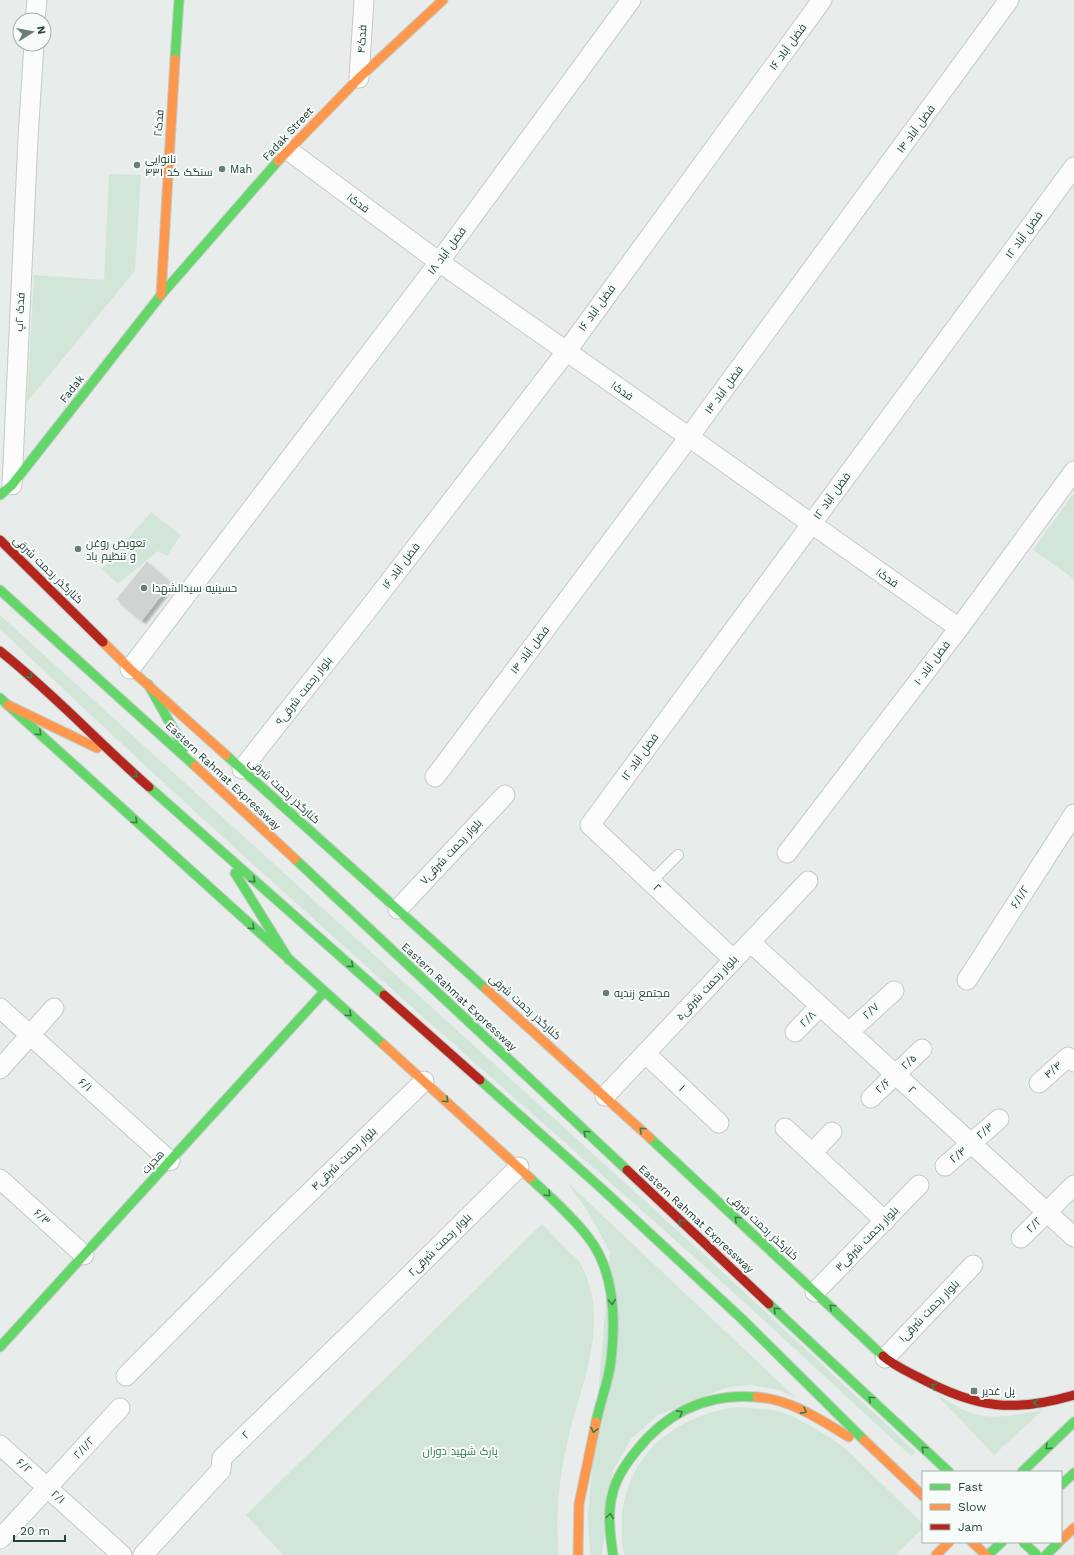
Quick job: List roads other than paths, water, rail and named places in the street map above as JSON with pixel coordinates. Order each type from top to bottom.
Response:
[{"type":"main road","name":"فدک۲","points":[[161,295],[179,0]]},
{"type":"main road","name":"Fadak Street","points":[[161,295],[288,150],[359,78],[444,0]]},
{"type":"main road","name":"Fadak","points":[[6,490],[161,295]]},
{"type":"main road","name":"کنارگذر رحمت شرقی","points":[[0,540],[130,669],[605,1096],[885,1358],[927,1383],[970,1401],[1000,1406],[1024,1405],[1047,1402],[1074,1395]]},
{"type":"main road","name":"Eastern Rahmat Expressway","points":[[0,590],[193,764],[948,1471]]},
{"type":"main road","points":[[0,651],[24,670],[115,757],[601,1188],[742,1319],[877,1453],[922,1495]]},
{"type":"main road","points":[[148,684],[193,764]]},
{"type":"main road","points":[[0,698],[288,960],[519,1167],[574,1220],[588,1238],[600,1256],[607,1274],[611,1290],[613,1321],[611,1361],[597,1416],[578,1504],[578,1555]]},
{"type":"main road","points":[[8,705],[115,757]]},
{"type":"main road","points":[[224,854],[288,960]]},
{"type":"main road","name":"هجرت","points":[[0,1347],[324,992]]},
{"type":"main road","points":[[613,1555],[609,1523],[613,1492],[627,1464],[640,1446],[664,1422],[689,1408],[717,1398],[744,1396],[774,1399],[800,1408],[877,1453]]},
{"type":"main road","points":[[1023,1471],[1074,1422]]},
{"type":"main road","points":[[1062,1484],[1074,1473]]},
{"type":"main road","points":[[1062,1539],[1074,1528]]},
{"type":"main road","points":[[936,1555],[949,1543]]},
{"type":"main road","points":[[973,1543],[987,1555],[1001,1543]]},
{"type":"main road","points":[[1024,1543],[1037,1555]]},
{"type":"main road","points":[[1046,1555],[1058,1543]]},
{"type":"street","points":[[36,12],[37,0]]},
{"type":"street","name":"فدک۴","points":[[359,78],[364,0]]},
{"type":"street","name":"فضل آباد ۱۸","points":[[130,669],[439,262],[631,0]]},
{"type":"street","name":"فضل آباد ۱۶","points":[[366,612],[566,352],[822,0]]},
{"type":"street","name":"فضل آباد ۱۴","points":[[435,777],[689,437],[1009,0]]},
{"type":"street","name":"فدک ۲پ","points":[[6,490],[33,52]]},
{"type":"street","name":"فدک۱","points":[[288,150],[439,262],[959,628]]},
{"type":"street","name":"فضل آباد ۱۲","points":[[590,825],[1074,167]]},
{"type":"street","name":"فضل آباد ۱۰","points":[[787,853],[959,628],[1074,471]]},
{"type":"street","name":"بلوار رحمت شرقی۹","points":[[242,769],[366,612]]},
{"type":"street","name":"بلوار رحمت شرقی۷","points":[[398,909],[505,795]]},
{"type":"street","name":"۶/۱/۲","points":[[967,980],[1074,814]]},
{"type":"street","name":"۲","points":[[590,825],[734,960]]},
{"type":"street","name":"۵بلوار رحمت شرقی","points":[[605,1096],[808,881]]},
{"type":"street","name":"۲","points":[[750,942],[1074,1237]]},
{"type":"street","name":"۲/۷","points":[[849,1032],[894,991]]},
{"type":"street","name":"۲/۸","points":[[795,1032],[820,1006]]},
{"type":"street","name":"۶/۱","points":[[0,1008],[170,1161]]},
{"type":"street","points":[[0,1069],[54,1008]]},
{"type":"street","name":"۲/۵","points":[[895,1074],[922,1049]]},
{"type":"street","name":"۱","points":[[645,1053],[719,1123]]},
{"type":"street","name":"۴/۴","points":[[1039,1083],[1071,1060]]},
{"type":"street","name":"۲/۶","points":[[871,1098],[895,1074]]},
{"type":"street","name":"بلوار رحمت شرقی۴","points":[[126,1376],[263,1238],[424,1081]]},
{"type":"street","name":"۲/۳","points":[[971,1143],[999,1119]]},
{"type":"street","points":[[785,1128],[885,1220]]},
{"type":"street","points":[[812,1153],[832,1132]]},
{"type":"street","name":"۲/۴","points":[[945,1166],[971,1143]]},
{"type":"street","name":"بلوار رحمت شرقی۲","points":[[361,1323],[519,1167]]},
{"type":"street","name":"۶/۳","points":[[0,1179],[84,1255]]},
{"type":"street","name":"بلوار رحمت شرقی۳","points":[[815,1292],[919,1185]]},
{"type":"street","points":[[1047,1212],[1074,1185]]},
{"type":"street","name":"۲/۲","points":[[1021,1238],[1047,1212]]},
{"type":"street","name":"بلوار رحمت شرقی۱","points":[[885,1358],[974,1265]]},
{"type":"street","name":"۲","points":[[143,1555],[220,1470],[222,1458],[361,1323]]},
{"type":"street","name":"۲/۱/۲","points":[[0,1539],[120,1408]]},
{"type":"street","name":"۶/۲","points":[[0,1445],[47,1487]]},
{"type":"street","name":"۲/۱","points":[[47,1487],[122,1555]]},
{"type":"lane","points":[[651,882],[678,855]]},
{"type":"place","name":"نانوایی سنگک کد ۴۳۱","points":[[137,165]]},
{"type":"place","name":"Mah","points":[[222,169]]},
{"type":"place","name":"تعویض روغن و تنظیم باد","points":[[78,549]]},
{"type":"place","name":"حسینیه سیدالشهدا","points":[[144,588]]},
{"type":"place","name":"مجتمع زندیه","points":[[606,993]]},
{"type":"place","name":"پل غدیر","points":[[974,1391]]},
{"type":"park label","name":"پارک شهید دوران","points":[[460,1451]]}]
